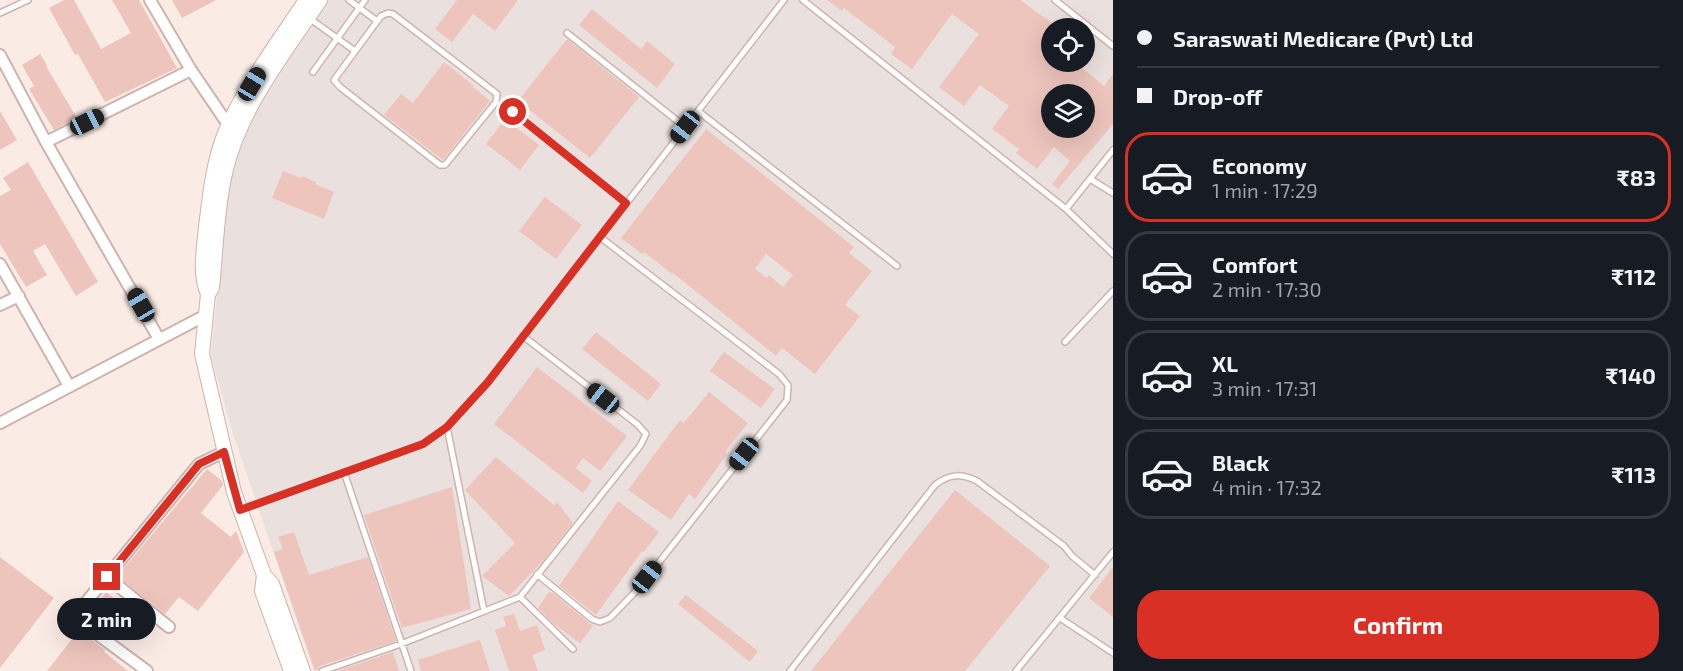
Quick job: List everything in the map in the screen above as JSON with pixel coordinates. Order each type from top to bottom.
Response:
[{"type":"street","points":[[150,0],[191,70],[229,126]]},
{"type":"street","points":[[303,671],[272,584],[264,575],[240,510],[224,452],[202,354],[208,294],[202,275],[215,165],[229,126],[269,55],[306,0]]},
{"type":"street","points":[[208,294],[212,288],[220,203],[227,167],[260,88],[320,0]]},
{"type":"street","points":[[0,55],[46,142],[159,339]]},
{"type":"street","points":[[46,142],[191,70]]},
{"type":"street","points":[[0,264],[69,386]]},
{"type":"street","points":[[0,305],[19,296]]},
{"type":"street","points":[[0,423],[206,315]]},
{"type":"street","points":[[147,671],[74,617],[199,464],[224,452]]},
{"type":"street","points":[[264,575],[262,591],[291,671]]},
{"type":"street","points":[[107,577],[169,627]]},
{"type":"lane","points":[[0,13],[28,0]]},
{"type":"lane","points":[[349,0],[377,21]]},
{"type":"lane","points":[[313,72],[365,0]]},
{"type":"lane","points":[[240,510],[423,444],[447,427],[488,382],[784,0]]},
{"type":"lane","points":[[803,0],[1066,209],[1113,254]]},
{"type":"lane","points":[[1055,0],[1113,46]]},
{"type":"lane","points":[[393,14],[497,94],[496,102],[449,162],[440,165],[336,84],[334,80],[336,76],[355,51],[381,15],[393,14]]},
{"type":"lane","points":[[308,17],[355,51]]},
{"type":"lane","points":[[567,33],[685,127]]},
{"type":"lane","points":[[698,111],[897,266]]},
{"type":"lane","points":[[513,112],[626,203]]},
{"type":"lane","points":[[1066,209],[1113,150]]},
{"type":"lane","points":[[1090,179],[1113,193]]},
{"type":"lane","points":[[537,574],[592,619],[600,622],[610,618],[638,589],[787,400],[788,385],[779,374],[600,237]]},
{"type":"lane","points":[[1065,342],[1113,291]]},
{"type":"lane","points":[[322,671],[401,644],[520,597],[640,446],[646,434],[637,424],[523,336]]},
{"type":"lane","points":[[447,427],[484,611]]},
{"type":"lane","points":[[344,472],[411,671]]},
{"type":"lane","points":[[790,671],[935,485],[943,478],[957,475],[967,476],[977,481],[1059,542],[1095,575]]},
{"type":"lane","points":[[1016,671],[1113,552]]},
{"type":"lane","points":[[520,597],[573,649]]},
{"type":"lane","points":[[1060,618],[1113,653]]},
{"type":"shaded area","points":[[326,0],[1113,0],[1113,671],[314,671],[233,434],[211,356],[234,150],[296,43]]},
{"type":"building","points":[[64,0],[74,0],[101,49],[131,33],[112,0],[139,0],[177,68],[105,102],[49,8]]},
{"type":"building","points":[[172,0],[216,0],[182,18]]},
{"type":"building","points":[[457,0],[518,0],[495,31],[473,14],[452,42],[435,29]]},
{"type":"building","points":[[827,0],[1020,0],[1045,18],[1041,18],[1041,72],[1087,72],[1104,86],[1113,74],[1113,124],[1058,189],[1052,184],[1070,161],[1054,147],[1037,169],[1016,153],[1019,149],[992,129],[1009,106],[980,85],[964,106],[939,87],[979,34],[952,14],[912,69],[891,54],[895,47],[844,8],[842,11]]},
{"type":"building","points":[[592,9],[641,49],[647,41],[675,64],[657,88],[579,25]]},
{"type":"building","points":[[567,39],[639,97],[590,158],[518,101]]},
{"type":"building","points":[[40,54],[77,118],[54,130],[29,89],[34,86],[22,65]]},
{"type":"building","points":[[444,62],[490,101],[443,160],[384,115],[401,94],[413,103]]},
{"type":"building","points":[[0,111],[17,140],[0,150]]},
{"type":"building","points":[[505,119],[539,145],[520,170],[486,144]]},
{"type":"building","points":[[706,129],[854,247],[849,253],[872,271],[845,305],[860,316],[815,374],[782,348],[776,356],[673,273],[621,238]],"holes":[[[766,254],[793,275],[783,287],[769,275],[767,278],[755,269]]]},
{"type":"building","points":[[28,162],[98,282],[76,296],[45,244],[33,251],[47,275],[26,287],[0,244],[0,196],[11,190],[3,178]]},
{"type":"building","points":[[283,171],[301,178],[302,176],[334,192],[324,219],[272,198]]},
{"type":"building","points":[[545,197],[582,225],[556,259],[519,231]]},
{"type":"building","points":[[596,332],[661,384],[648,401],[582,349]]},
{"type":"building","points":[[724,352],[775,389],[761,408],[710,371]]},
{"type":"building","points":[[537,367],[627,436],[600,471],[583,458],[576,468],[592,481],[583,493],[494,424]]},
{"type":"building","points":[[709,392],[748,423],[725,452],[727,454],[695,499],[689,494],[671,520],[628,490],[680,420],[684,423]]},
{"type":"building","points":[[496,457],[554,505],[557,502],[573,523],[543,561],[509,596],[482,576],[515,543],[465,490]]},
{"type":"building","points":[[207,469],[222,481],[223,485],[201,513],[231,537],[236,531],[244,552],[198,611],[179,597],[165,614],[117,576]]},
{"type":"building","points":[[452,487],[471,609],[402,628],[364,515]]},
{"type":"building","points":[[955,490],[1050,566],[965,671],[811,671]]},
{"type":"building","points":[[618,501],[659,532],[644,552],[642,551],[596,615],[559,586]]},
{"type":"building","points":[[294,532],[309,575],[368,557],[396,641],[320,666],[315,671],[274,552],[283,549],[278,537]]},
{"type":"building","points":[[0,557],[54,598],[0,668]]},
{"type":"building","points":[[1113,567],[1113,617],[1089,598]]},
{"type":"building","points":[[106,592],[123,605],[104,630],[87,617]]},
{"type":"building","points":[[549,592],[593,626],[580,643],[554,624],[538,608]]},
{"type":"building","points":[[686,595],[758,651],[750,662],[678,604]]},
{"type":"building","points":[[514,614],[520,631],[537,625],[545,650],[532,655],[538,671],[509,671],[495,630],[506,626],[503,617]]},
{"type":"building","points":[[79,630],[105,650],[104,652],[128,671],[47,671]]},
{"type":"building","points":[[480,640],[490,671],[421,671],[418,660]]},
{"type":"building","points":[[393,652],[399,671],[337,671]]},
{"type":"route","points":[[107,577],[199,464],[224,452],[240,510],[423,444],[447,427],[488,382],[626,203],[513,112]]}]
